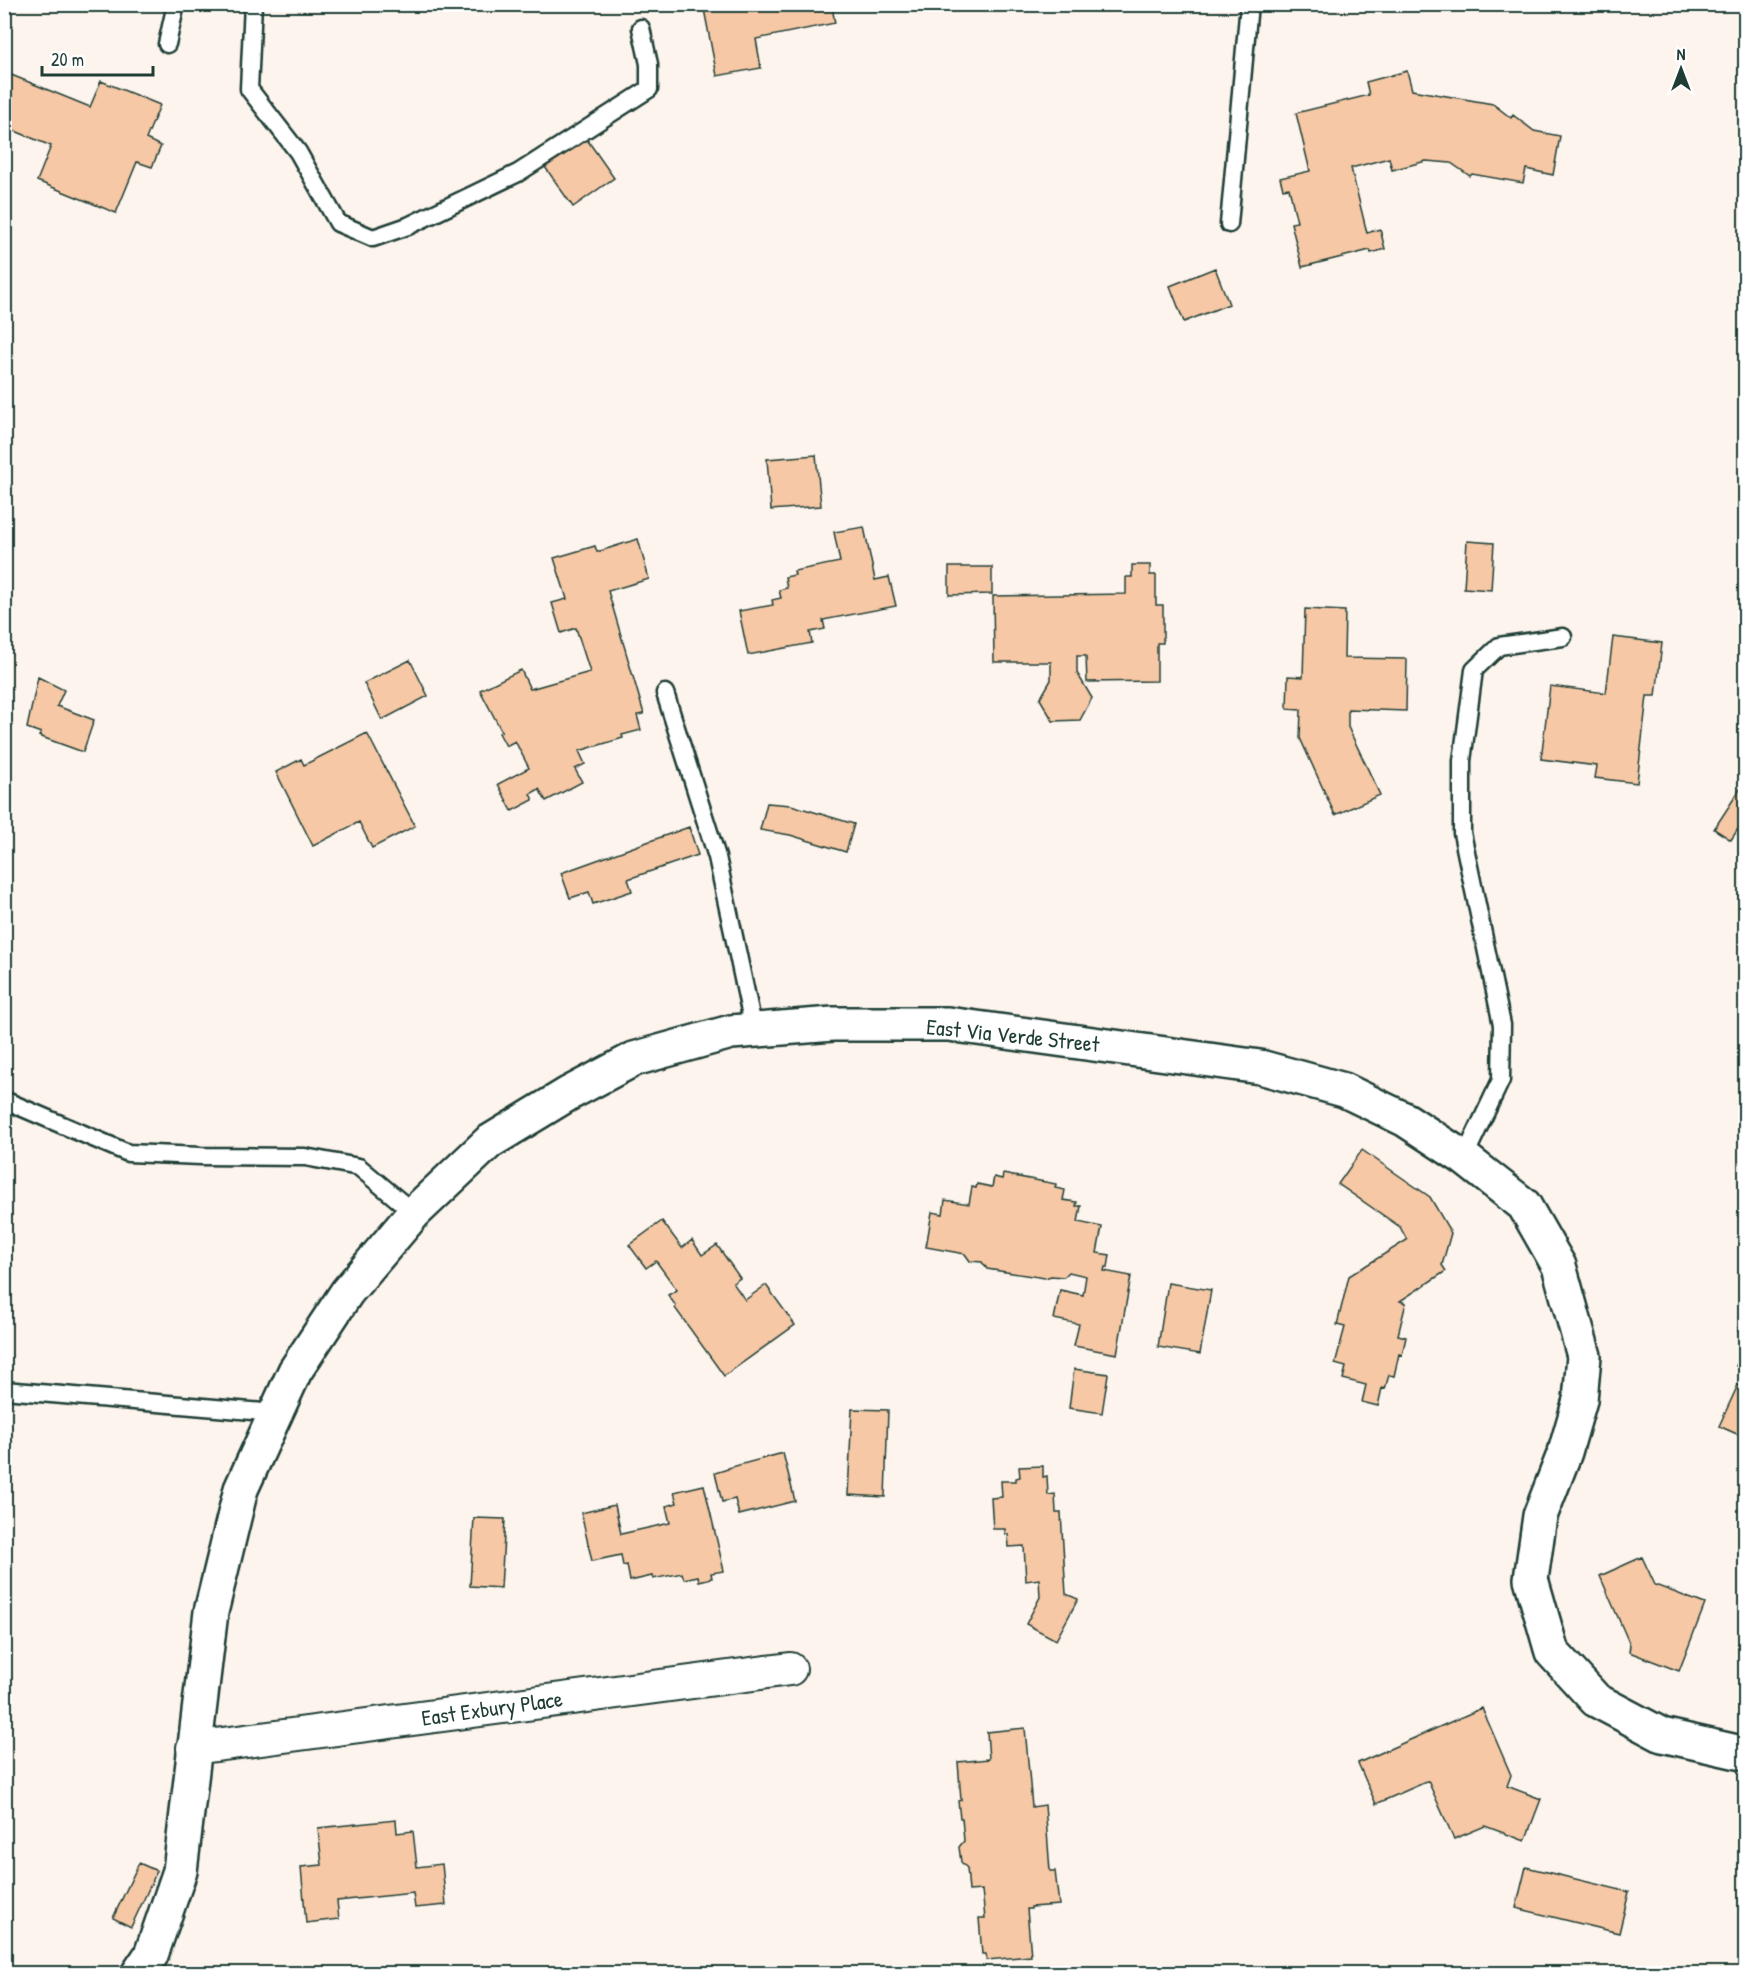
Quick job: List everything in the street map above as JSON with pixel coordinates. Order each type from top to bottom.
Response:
[{"type":"street","name":"East Via Verde Street","points":[[138,1974],[151,1955],[180,1871],[211,1612],[242,1489],[295,1371],[347,1292],[414,1213],[489,1142],[568,1094],[634,1059],[731,1032],[833,1024],[948,1024],[1260,1067],[1344,1090],[1406,1120],[1464,1158],[1524,1204],[1559,1266],[1584,1356],[1580,1400],[1565,1452],[1540,1516],[1531,1579],[1552,1652],[1596,1700],[1662,1735],[1746,1754]]},
{"type":"street","name":"East Exbury Place","points":[[193,1748],[790,1669]]},
{"type":"lane","points":[[167,44],[176,4]]},
{"type":"lane","points":[[253,4],[249,89],[298,152],[338,223],[373,238],[408,226],[518,173],[650,89],[650,64],[641,28]]},
{"type":"lane","points":[[1229,224],[1249,4]]},
{"type":"lane","points":[[1464,1158],[1502,1080],[1503,1025],[1462,833],[1462,761],[1474,670],[1499,646],[1563,637]]},
{"type":"lane","points":[[665,693],[717,857],[754,1030]]},
{"type":"lane","points":[[4,1100],[128,1153],[305,1157],[359,1167],[414,1213]]},
{"type":"lane","points":[[4,1390],[275,1413]]},
{"type":"building","points":[[703,4],[845,4],[832,7],[835,23],[756,39],[761,68],[717,76]]},
{"type":"building","points":[[1407,71],[1412,90],[1493,104],[1511,118],[1513,115],[1534,131],[1560,136],[1553,175],[1526,169],[1523,183],[1472,174],[1470,176],[1451,163],[1426,161],[1392,170],[1389,158],[1351,168],[1367,233],[1380,229],[1385,249],[1371,253],[1370,250],[1302,267],[1291,223],[1297,222],[1289,188],[1283,189],[1280,178],[1310,171],[1296,113],[1369,95],[1366,82]]},
{"type":"building","points":[[4,72],[90,107],[101,81],[160,105],[146,139],[161,146],[152,167],[137,162],[116,213],[37,181],[51,146],[8,128],[12,118],[4,115]]},
{"type":"building","points":[[586,138],[614,178],[573,207],[545,167]]},
{"type":"building","points":[[1215,268],[1229,304],[1184,322],[1170,286]]},
{"type":"building","points":[[816,455],[821,506],[771,510],[767,459]]},
{"type":"building","points":[[864,527],[875,580],[889,577],[896,606],[823,620],[825,629],[810,632],[812,643],[748,655],[739,611],[773,605],[772,600],[781,598],[779,590],[787,588],[785,577],[795,575],[794,571],[840,562],[834,532]]},
{"type":"building","points":[[638,539],[649,579],[608,591],[644,714],[637,715],[641,730],[622,735],[623,738],[579,751],[585,764],[575,769],[582,782],[546,801],[539,789],[530,794],[533,800],[512,811],[498,784],[529,768],[515,741],[506,746],[499,733],[502,732],[480,690],[521,670],[530,689],[590,672],[576,628],[561,633],[552,603],[567,599],[554,558],[595,546],[597,552]]},
{"type":"building","points":[[1467,541],[1494,543],[1491,590],[1464,588]]},
{"type":"building","points":[[1132,565],[1150,565],[1150,575],[1156,575],[1156,605],[1163,605],[1163,643],[1157,643],[1157,681],[1087,682],[1086,656],[1077,656],[1077,673],[1092,698],[1080,720],[1053,721],[1040,699],[1051,680],[1051,662],[994,662],[993,596],[1126,594],[1126,577],[1132,577]]},
{"type":"building","points":[[949,567],[992,567],[992,594],[949,595]]},
{"type":"building","points":[[1305,609],[1345,611],[1344,658],[1407,659],[1406,711],[1348,709],[1348,727],[1380,795],[1335,815],[1300,738],[1301,710],[1287,709],[1288,676],[1303,677]]},
{"type":"building","points":[[1613,637],[1662,643],[1656,696],[1647,696],[1637,783],[1595,778],[1597,766],[1541,759],[1550,686],[1606,693]]},
{"type":"building","points":[[410,660],[428,696],[382,720],[364,683]]},
{"type":"building","points":[[38,677],[64,690],[57,706],[94,720],[83,752],[39,736],[41,733],[27,728]]},
{"type":"building","points":[[367,733],[415,826],[372,848],[359,822],[313,846],[276,772],[301,759],[304,765]]},
{"type":"building","points":[[1746,780],[1746,834],[1738,829],[1731,840],[1714,829]]},
{"type":"building","points":[[767,803],[791,805],[854,824],[846,852],[790,835],[760,830]]},
{"type":"building","points":[[689,827],[698,855],[628,879],[632,891],[593,904],[589,892],[570,898],[561,873]]},
{"type":"building","points":[[1362,1150],[1430,1197],[1451,1233],[1442,1265],[1446,1271],[1400,1301],[1406,1303],[1398,1335],[1406,1337],[1394,1376],[1389,1375],[1385,1389],[1382,1388],[1378,1406],[1362,1402],[1366,1385],[1343,1379],[1346,1367],[1335,1364],[1345,1327],[1337,1325],[1349,1276],[1407,1240],[1400,1227],[1338,1184]]},
{"type":"building","points":[[1003,1174],[1056,1184],[1055,1188],[1065,1190],[1063,1200],[1077,1202],[1076,1206],[1081,1206],[1078,1222],[1102,1227],[1097,1253],[1110,1255],[1108,1267],[1105,1267],[1104,1271],[1131,1276],[1117,1354],[1074,1346],[1079,1324],[1054,1319],[1060,1290],[1083,1295],[1086,1276],[1069,1272],[1064,1277],[1045,1278],[987,1269],[982,1262],[970,1261],[965,1254],[926,1247],[932,1212],[943,1214],[945,1200],[969,1204],[972,1187],[976,1188],[977,1184],[992,1187],[994,1177],[1002,1179]]},
{"type":"building","points":[[662,1221],[682,1248],[692,1240],[702,1255],[717,1245],[740,1278],[733,1283],[745,1300],[766,1285],[795,1325],[724,1376],[675,1308],[676,1306],[668,1295],[677,1290],[656,1261],[646,1268],[629,1245]]},
{"type":"building","points":[[1168,1283],[1211,1290],[1200,1354],[1158,1347]]},
{"type":"building","points":[[1746,1316],[1746,1340],[1740,1338],[1738,1330]]},
{"type":"building","points":[[1746,1346],[1746,1371],[1736,1366]]},
{"type":"building","points":[[1074,1369],[1108,1374],[1102,1413],[1069,1408]]},
{"type":"building","points":[[1746,1380],[1746,1438],[1719,1426],[1738,1385],[1742,1387]]},
{"type":"building","points":[[852,1409],[888,1410],[885,1497],[848,1495]]},
{"type":"building","points":[[783,1453],[795,1501],[739,1515],[735,1499],[722,1502],[715,1473]]},
{"type":"building","points":[[1043,1466],[1043,1477],[1047,1476],[1048,1495],[1055,1494],[1056,1513],[1061,1513],[1066,1594],[1078,1599],[1056,1640],[1026,1624],[1040,1597],[1039,1579],[1026,1581],[1024,1546],[1009,1547],[1008,1534],[1005,1534],[1005,1529],[993,1529],[991,1498],[1002,1497],[1001,1481],[1016,1481],[1016,1478],[1020,1477],[1019,1467]]},
{"type":"building","points":[[704,1485],[724,1571],[711,1573],[712,1578],[699,1581],[698,1576],[684,1579],[682,1573],[630,1581],[627,1565],[623,1566],[621,1555],[592,1561],[581,1513],[615,1505],[621,1534],[670,1523],[666,1506],[677,1503],[674,1492]]},
{"type":"building","points":[[474,1518],[505,1519],[501,1588],[470,1586]]},
{"type":"building","points":[[1642,1557],[1655,1585],[1705,1604],[1679,1671],[1629,1652],[1630,1645],[1600,1576]]},
{"type":"building","points":[[1482,1708],[1511,1775],[1507,1786],[1541,1799],[1525,1841],[1485,1826],[1454,1839],[1428,1781],[1376,1804],[1358,1763]]},
{"type":"building","points":[[1025,1728],[1032,1807],[1045,1805],[1050,1871],[1055,1871],[1059,1905],[1027,1909],[1031,1956],[987,1960],[986,1954],[982,1954],[979,1918],[985,1918],[982,1890],[969,1891],[967,1868],[961,1862],[959,1847],[964,1841],[958,1801],[961,1800],[958,1762],[989,1759],[987,1732]]},
{"type":"building","points":[[396,1820],[397,1833],[413,1831],[417,1867],[442,1864],[446,1905],[415,1908],[413,1893],[337,1901],[339,1919],[306,1923],[301,1867],[322,1865],[318,1828]]},
{"type":"building","points":[[139,1863],[157,1871],[131,1927],[113,1918]]},
{"type":"building","points":[[1526,1867],[1629,1892],[1619,1933],[1516,1908]]}]
